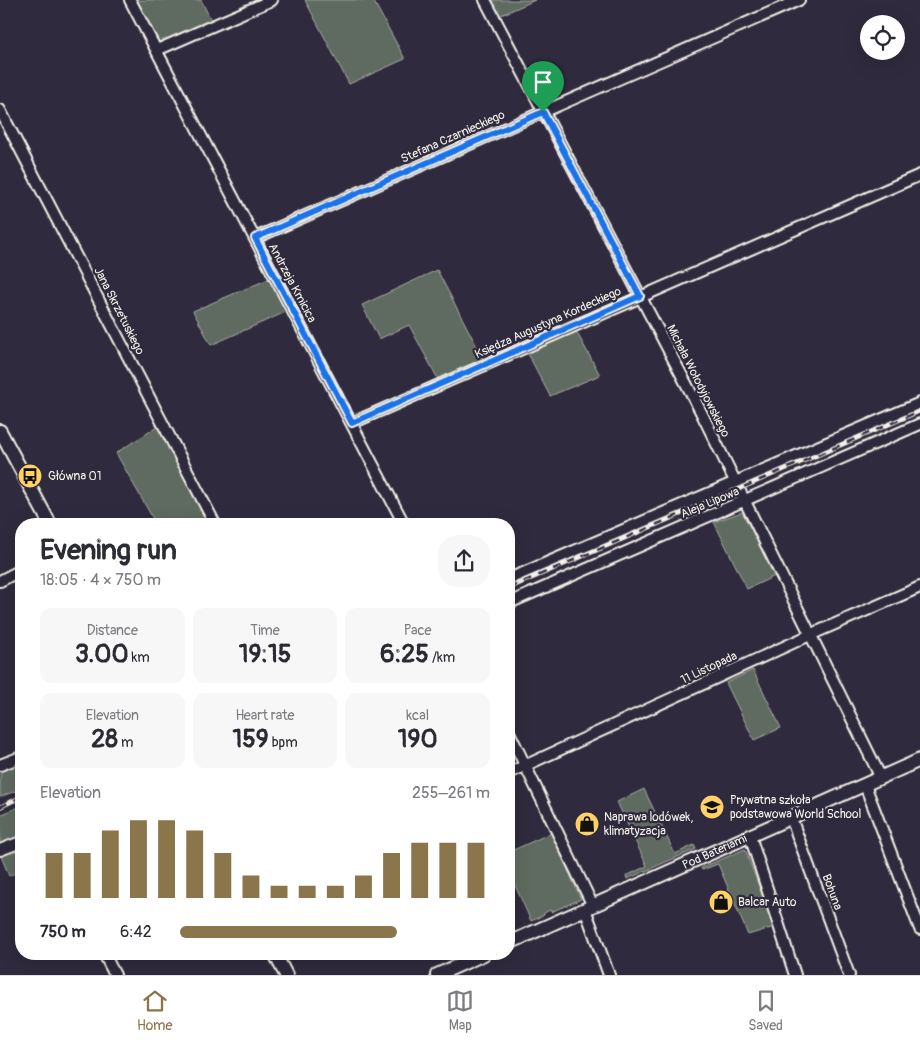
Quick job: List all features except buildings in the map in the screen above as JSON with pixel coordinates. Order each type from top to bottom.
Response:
[{"type":"street","name":"Andrzeja Kmicica","points":[[130,0],[401,518]]},
{"type":"street","points":[[157,50],[272,0]]},
{"type":"street","name":"Michała Wołodyjowskiego","points":[[485,0],[735,482],[881,778]]},
{"type":"street","name":"Stefana Czarnieckiego","points":[[255,238],[799,0]]},
{"type":"street","name":"Jana Skrzetuskiego","points":[[0,110],[212,518]]},
{"type":"street","name":"Księdza Augustyna Kordeckiego","points":[[352,423],[920,175]]},
{"type":"street","name":"Aleja Lipowa","points":[[515,576],[920,403]]},
{"type":"street","name":"Aleja Lipowa","points":[[515,599],[744,502],[920,424]]},
{"type":"street","points":[[0,431],[47,518]]},
{"type":"street","points":[[0,581],[15,573]]},
{"type":"street","name":"11 Listopada","points":[[515,771],[810,635],[920,587]]},
{"type":"street","points":[[515,744],[589,907],[609,975]]},
{"type":"street","points":[[0,765],[15,759]]},
{"type":"street","name":"Pod Bateriami","points":[[515,940],[920,760]]},
{"type":"street","points":[[865,785],[920,929]]},
{"type":"street","name":"Bohuna","points":[[791,818],[850,975]]},
{"type":"street","points":[[750,836],[795,975]]},
{"type":"street","points":[[0,850],[15,844]]},
{"type":"street","points":[[107,960],[115,975]]},
{"type":"street","points":[[278,960],[286,975]]},
{"type":"street","points":[[436,975],[470,960]]},
{"type":"shaded area","points":[[135,0],[201,0],[212,22],[159,44]]},
{"type":"shaded area","points":[[305,0],[373,0],[405,59],[349,84]]},
{"type":"shaded area","points":[[491,0],[535,0],[499,16]]},
{"type":"shaded area","points":[[437,270],[484,360],[439,381],[409,325],[379,339],[362,305]]},
{"type":"shaded area","points":[[271,278],[288,311],[211,345],[193,311]]},
{"type":"shaded area","points":[[576,331],[600,375],[550,396],[527,352]]},
{"type":"shaded area","points":[[160,425],[208,518],[153,518],[116,453]]},
{"type":"shaded area","points":[[742,512],[775,576],[747,589],[714,522]]},
{"type":"shaded area","points":[[753,670],[781,728],[754,740],[726,683]]},
{"type":"shaded area","points":[[15,766],[15,791],[0,797],[0,772]]},
{"type":"shaded area","points":[[644,789],[675,854],[694,845],[696,849],[627,879],[626,876],[647,866],[617,802]]},
{"type":"shaded area","points":[[15,809],[15,839],[0,844],[0,815]]},
{"type":"shaded area","points":[[551,833],[581,899],[551,912],[550,910],[531,921],[515,885],[515,849]]},
{"type":"shaded area","points":[[15,849],[15,873],[9,876],[1,856]]},
{"type":"shaded area","points":[[745,849],[774,927],[748,935],[718,864],[702,870],[701,868]]},
{"type":"railway","points":[[515,585],[920,411]]},
{"type":"railway","points":[[0,807],[15,800]]},
{"type":"place","name":"Główna 01","points":[[30,476]]},
{"type":"place","name":"Prywatna szkoła podstawowa World School","points":[[712,807]]},
{"type":"place","name":"Naprawa lodówek, klimatyzacja","points":[[587,824]]},
{"type":"place","name":"Balcar Auto","points":[[721,902]]},
{"type":"route","points":[[543,112],[640,296],[352,423],[255,238],[543,112]]}]
